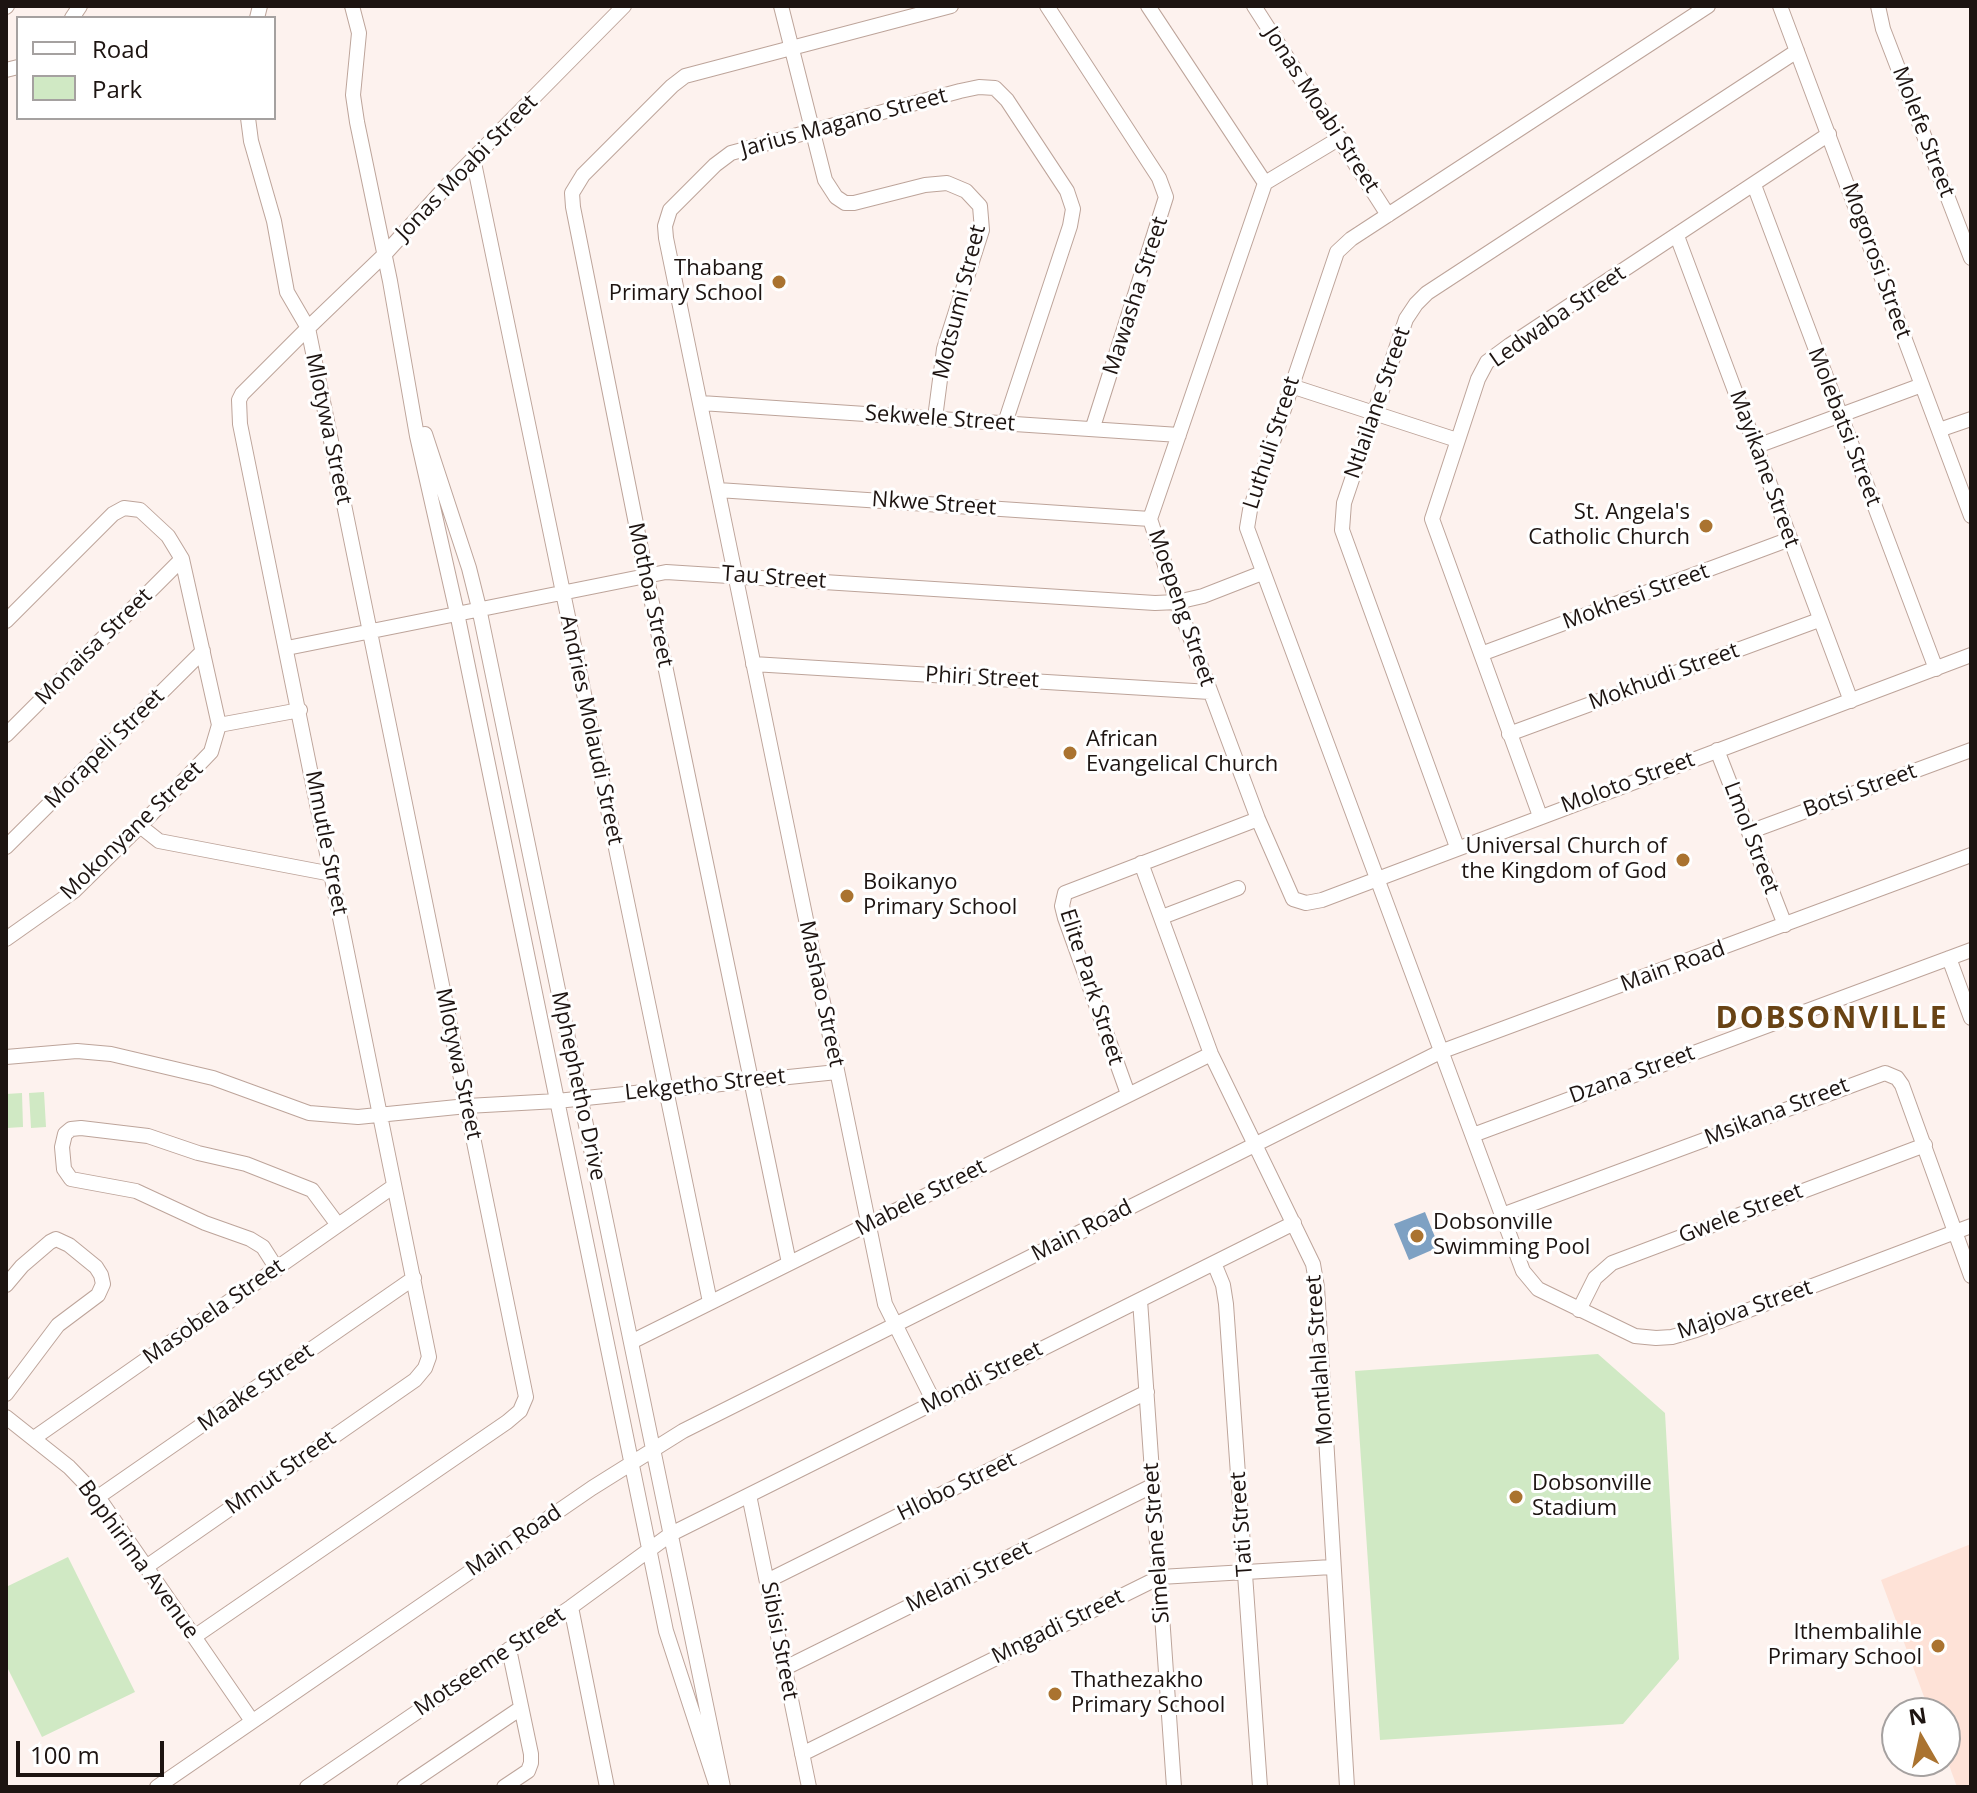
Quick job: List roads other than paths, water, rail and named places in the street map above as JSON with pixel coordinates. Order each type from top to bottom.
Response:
[{"type":"street","name":"Mphephetho Drive","points":[[352,6],[359,33],[353,95],[417,436],[457,613],[670,1648],[717,1787]]},
{"type":"street","name":"Jonas Moabi Street","points":[[308,328],[383,256],[473,158],[624,6]]},
{"type":"street","name":"Motsumi Street","points":[[781,6],[830,191],[845,203],[947,183],[966,191],[980,206],[982,230],[944,349],[935,418]]},
{"type":"street","points":[[791,48],[951,6]]},
{"type":"street","name":"Mawasha Street","points":[[1047,6],[1159,178],[1166,197],[1093,427]]},
{"type":"street","points":[[1148,6],[1265,183],[1340,138]]},
{"type":"street","name":"Jonas Moabi Street","points":[[1254,6],[1388,215]]},
{"type":"street","name":"Luthuli Street","points":[[1440,1052],[1262,573],[1247,520],[1337,252],[1351,239],[1708,6]]},
{"type":"street","name":"Mogorosi Street","points":[[1780,6],[1971,516]]},
{"type":"street","name":"Molefe Street","points":[[1878,6],[1883,29],[1971,258]]},
{"type":"street","name":"Mothoa Street","points":[[789,1263],[646,574],[572,193],[583,175],[680,79],[791,48]]},
{"type":"street","name":"Ntlailane Street","points":[[1457,847],[1342,530],[1344,503],[1406,319],[1427,293],[1797,51]]},
{"type":"street","name":"Jarius Magano Street","points":[[734,576],[666,238],[666,217],[679,200],[724,157],[960,91],[995,88],[1007,100],[1067,191],[1073,209],[1005,423]]},
{"type":"street","name":"Mlotywa Street","points":[[194,1637],[507,1422],[524,1406],[525,1386],[308,328],[287,292],[274,221],[248,120]]},
{"type":"street","name":"Ledwaba Street","points":[[1540,816],[1432,519],[1478,379],[1493,357],[1829,134]]},
{"type":"street","name":"Andries Molaudi Street","points":[[473,158],[710,1302]]},
{"type":"street","name":"Moepeng Street","points":[[1265,183],[1150,519],[1210,692],[1289,893]]},
{"type":"street","name":"Molebatsi Street","points":[[1754,185],[1936,669]]},
{"type":"street","name":"Mayikane Street","points":[[1677,236],[1851,701]]},
{"type":"street","name":"Mmutle Street","points":[[308,328],[242,394],[238,404],[429,1357],[415,1380]]},
{"type":"street","points":[[1757,446],[1922,385]]},
{"type":"street","points":[[1291,386],[1457,440]]},
{"type":"street","name":"Mphephetho Drive","points":[[411,392],[457,529],[479,608],[723,1787]]},
{"type":"street","name":"Sekwele Street","points":[[701,403],[1179,435]]},
{"type":"street","points":[[1939,430],[1971,419]]},
{"type":"street","name":"Nkwe Street","points":[[718,490],[1150,519]]},
{"type":"street","points":[[6,621],[110,517],[124,508],[135,508],[174,543],[182,559],[219,725],[300,710]]},
{"type":"street","name":"Mokhesi Street","points":[[1481,654],[1790,539]]},
{"type":"street","name":"Monaisa Street","points":[[6,735],[182,559]]},
{"type":"street","name":"Tau Street","points":[[287,648],[646,574],[677,572],[1155,603],[1177,602],[1228,588],[1262,573]]},
{"type":"street","name":"Mashao Street","points":[[734,576],[885,1304],[934,1402]]},
{"type":"street","name":"Mokhudi Street","points":[[1509,734],[1819,620]]},
{"type":"street","name":"Morapeli Street","points":[[6,847],[203,651]]},
{"type":"street","name":"Moloto Street","points":[[1289,893],[1293,899],[1306,903],[1971,655]]},
{"type":"street","name":"Phiri Street","points":[[753,664],[1210,692]]},
{"type":"street","name":"Mokonyane Street","points":[[6,939],[74,891],[140,826],[211,752],[219,725]]},
{"type":"street","name":"Lmol Street","points":[[1717,750],[1785,925]]},
{"type":"street","name":"Botsi Street","points":[[1749,832],[1971,750]]},
{"type":"street","name":"Elite Park Street","points":[[1128,1094],[1062,906],[1065,893],[1258,819]]},
{"type":"street","points":[[140,826],[159,841],[332,874]]},
{"type":"street","name":"Main Road","points":[[165,1785],[252,1721],[652,1449],[1440,1052],[1971,855]]},
{"type":"street","name":"Montlahla Street","points":[[1141,863],[1211,1054],[1313,1264],[1317,1287],[1347,1787]]},
{"type":"street","points":[[1162,917],[1238,888]]},
{"type":"street","name":"Dzana Street","points":[[1473,1135],[1971,950]]},
{"type":"street","points":[[1949,958],[1971,1018]]},
{"type":"street","name":"Lekgetho Street","points":[[6,1057],[77,1051],[111,1054],[213,1078],[309,1113],[340,1117],[557,1101],[837,1072]]},
{"type":"street","name":"Majova Street","points":[[1440,1052],[1528,1279],[1551,1297],[1635,1336],[1672,1337],[1971,1226]]},
{"type":"street","name":"Mabele Street","points":[[631,1342],[1211,1054]]},
{"type":"street","name":"Msikana Street","points":[[1502,1215],[1885,1073],[1897,1078],[1902,1085],[1971,1276]]},
{"type":"street","points":[[277,1269],[255,1241],[205,1223],[136,1191],[71,1179],[64,1169],[62,1147],[65,1134],[71,1129],[81,1128],[148,1136],[198,1153],[246,1164],[312,1190],[338,1225]]},
{"type":"street","name":"Gwele Street","points":[[1579,1310],[1595,1278],[1612,1263],[1925,1145]]},
{"type":"street","name":"Masobela Street","points":[[34,1438],[394,1186]]},
{"type":"street","name":"Mondi Street","points":[[671,1534],[1294,1223]]},
{"type":"street","points":[[6,1285],[22,1266],[56,1239],[69,1245],[96,1267],[103,1284],[98,1295],[58,1325],[6,1394]]},
{"type":"street","name":"Tati Street","points":[[1214,1263],[1225,1292],[1260,1787]]},
{"type":"street","name":"Maake Street","points":[[98,1497],[414,1278]]},
{"type":"street","name":"Simelane Street","points":[[1140,1300],[1174,1787]]},
{"type":"street","name":"Mmut Street","points":[[146,1567],[415,1380]]},
{"type":"street","name":"Hlobo Street","points":[[767,1581],[1147,1392]]},
{"type":"street","name":"Bophirima Avenue","points":[[6,1417],[69,1467],[98,1497],[252,1721]]},
{"type":"street","name":"Melani Street","points":[[785,1668],[1152,1486]]},
{"type":"street","name":"Sibisi Street","points":[[749,1495],[809,1787]]},
{"type":"street","name":"Motseeme Street","points":[[307,1787],[571,1607],[671,1534]]},
{"type":"street","name":"Mngadi Street","points":[[802,1754],[1160,1577],[1332,1567]]},
{"type":"street","points":[[571,1607],[607,1787]]},
{"type":"street","points":[[504,1787],[528,1771],[531,1754],[509,1649]]},
{"type":"street","points":[[404,1787],[521,1708]]},
{"type":"water","name":"Dobsonville Swimming Pool","points":[[1425,1212],[1439,1247],[1409,1260],[1394,1224]]},
{"type":"place","name":"Thabang Primary School","points":[[779,282]]},
{"type":"place","name":"St. Angela's Catholic Church","points":[[1706,526]]},
{"type":"place","name":"African Evangelical Church","points":[[1070,753]]},
{"type":"place","name":"Universal Church of the Kingdom of God","points":[[1683,860]]},
{"type":"place","name":"Boikanyo Primary School","points":[[847,896]]},
{"type":"place","name":"Dobsonville Swimming Pool","points":[[1417,1236]]},
{"type":"place","name":"Dobsonville Stadium","points":[[1516,1497]]},
{"type":"place","name":"Ithembalihle Primary School","points":[[1938,1646]]},
{"type":"place","name":"Thathezakho Primary School","points":[[1055,1694]]},
{"type":"district","name":"DOBSONVILLE","points":[[1832,1019]]}]
